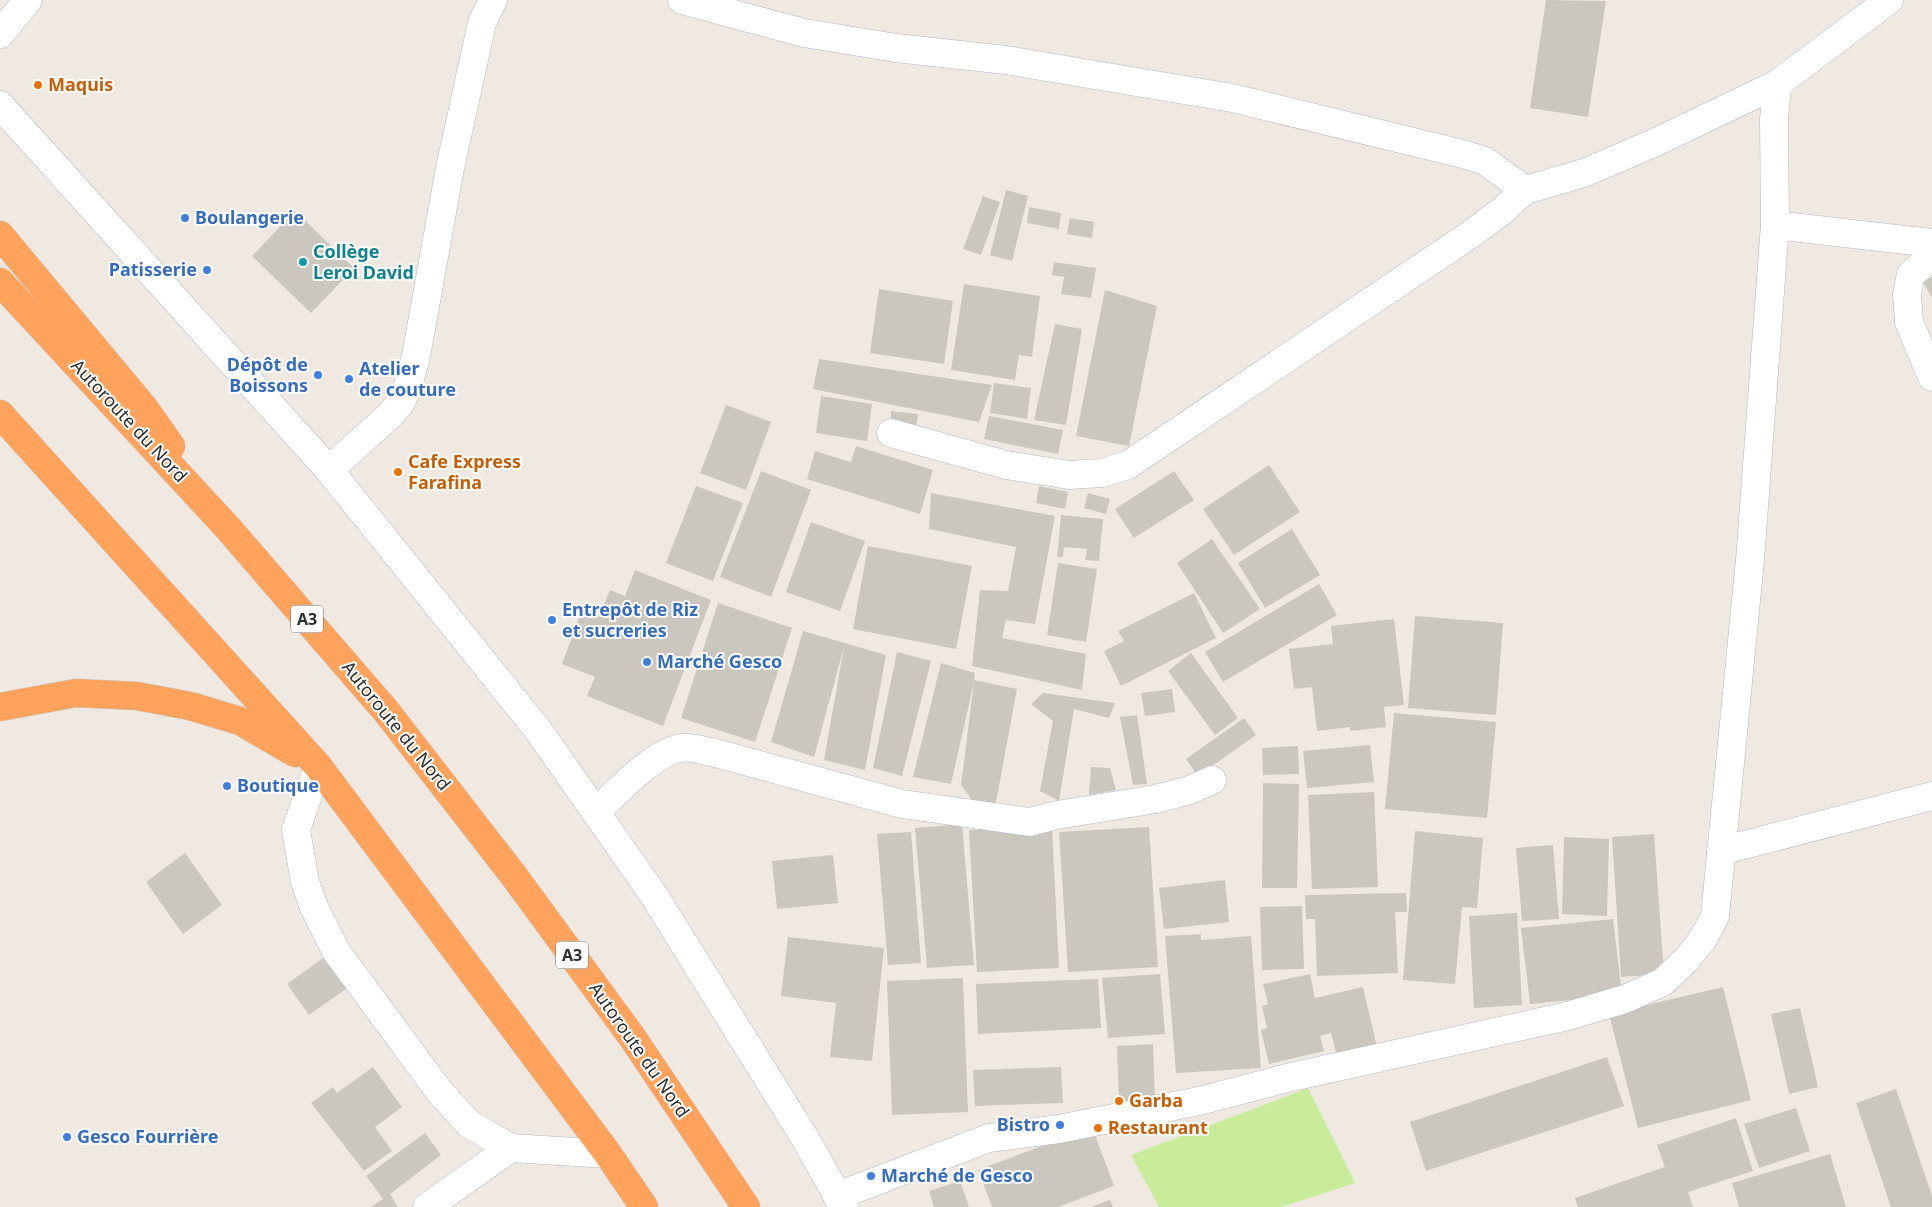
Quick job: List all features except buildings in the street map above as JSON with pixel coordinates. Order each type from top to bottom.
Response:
[{"type":"highway","points":[[0,235],[145,409],[228,527]]},
{"type":"highway","name":"Autoroute du Nord","points":[[0,282],[228,527],[386,711],[514,876],[632,1037],[746,1207]]},
{"type":"highway","points":[[0,414],[318,766],[608,1154],[644,1207]]},
{"type":"highway","points":[[0,707],[76,693],[137,696],[190,706],[240,720],[318,766]]},
{"type":"street","points":[[0,34],[28,0]]},
{"type":"street","points":[[329,470],[389,416],[400,404],[407,389],[416,356],[450,168],[482,23],[492,0]]},
{"type":"street","points":[[682,0],[804,33],[896,48],[1006,60],[1232,98],[1463,154],[1485,161],[1525,190]]},
{"type":"street","points":[[892,434],[1006,465],[1069,475],[1102,473],[1128,465],[1471,234],[1502,211],[1525,190],[1584,173],[1656,142],[1777,84],[1888,0]]},
{"type":"street","points":[[0,105],[329,470],[532,723],[653,894],[803,1136],[840,1201],[989,1138],[1068,1127],[1199,1101],[1287,1078],[1568,1016],[1625,999],[1663,982],[1686,960],[1703,939],[1715,916],[1750,560],[1775,224],[1774,119],[1777,84]]},
{"type":"street","points":[[1775,224],[1932,243]]},
{"type":"street","points":[[1932,257],[1912,274],[1908,294],[1909,322],[1932,377]]},
{"type":"street","points":[[596,812],[656,758],[681,747],[712,752],[902,804],[1030,822],[1057,815],[1156,799],[1190,790],[1212,780]]},
{"type":"street","points":[[318,766],[296,830],[305,882],[314,907],[336,951],[439,1091],[469,1124],[512,1148],[608,1154]]},
{"type":"street","points":[[1721,852],[1932,796]]},
{"type":"street","points":[[427,1207],[512,1148]]},
{"type":"green space","points":[[1308,1088],[1355,1183],[1281,1207],[1159,1207],[1131,1155]]},
{"type":"place","name":"Maquis","points":[[38,85]]},
{"type":"place","name":"Boulangerie","points":[[185,218]]},
{"type":"place","name":"Collège Leroi David","points":[[303,262]]},
{"type":"place","name":"Patisserie","points":[[207,270]]},
{"type":"place","name":"Dépôt de Boissons","points":[[318,375]]},
{"type":"place","name":"Atelier de couture","points":[[349,379]]},
{"type":"place","name":"Cafe Express Farafina","points":[[398,472]]},
{"type":"place","name":"Entrepôt de Riz et sucreries","points":[[552,620]]},
{"type":"place","name":"Marché Gesco","points":[[647,662]]},
{"type":"place","name":"Boutique","points":[[227,786]]},
{"type":"place","name":"Garba","points":[[1119,1101]]},
{"type":"place","name":"Bistro","points":[[1060,1125]]},
{"type":"place","name":"Restaurant","points":[[1098,1128]]},
{"type":"place","name":"Gesco Fourrière","points":[[67,1137]]},
{"type":"place","name":"Marché de Gesco","points":[[871,1176]]}]
